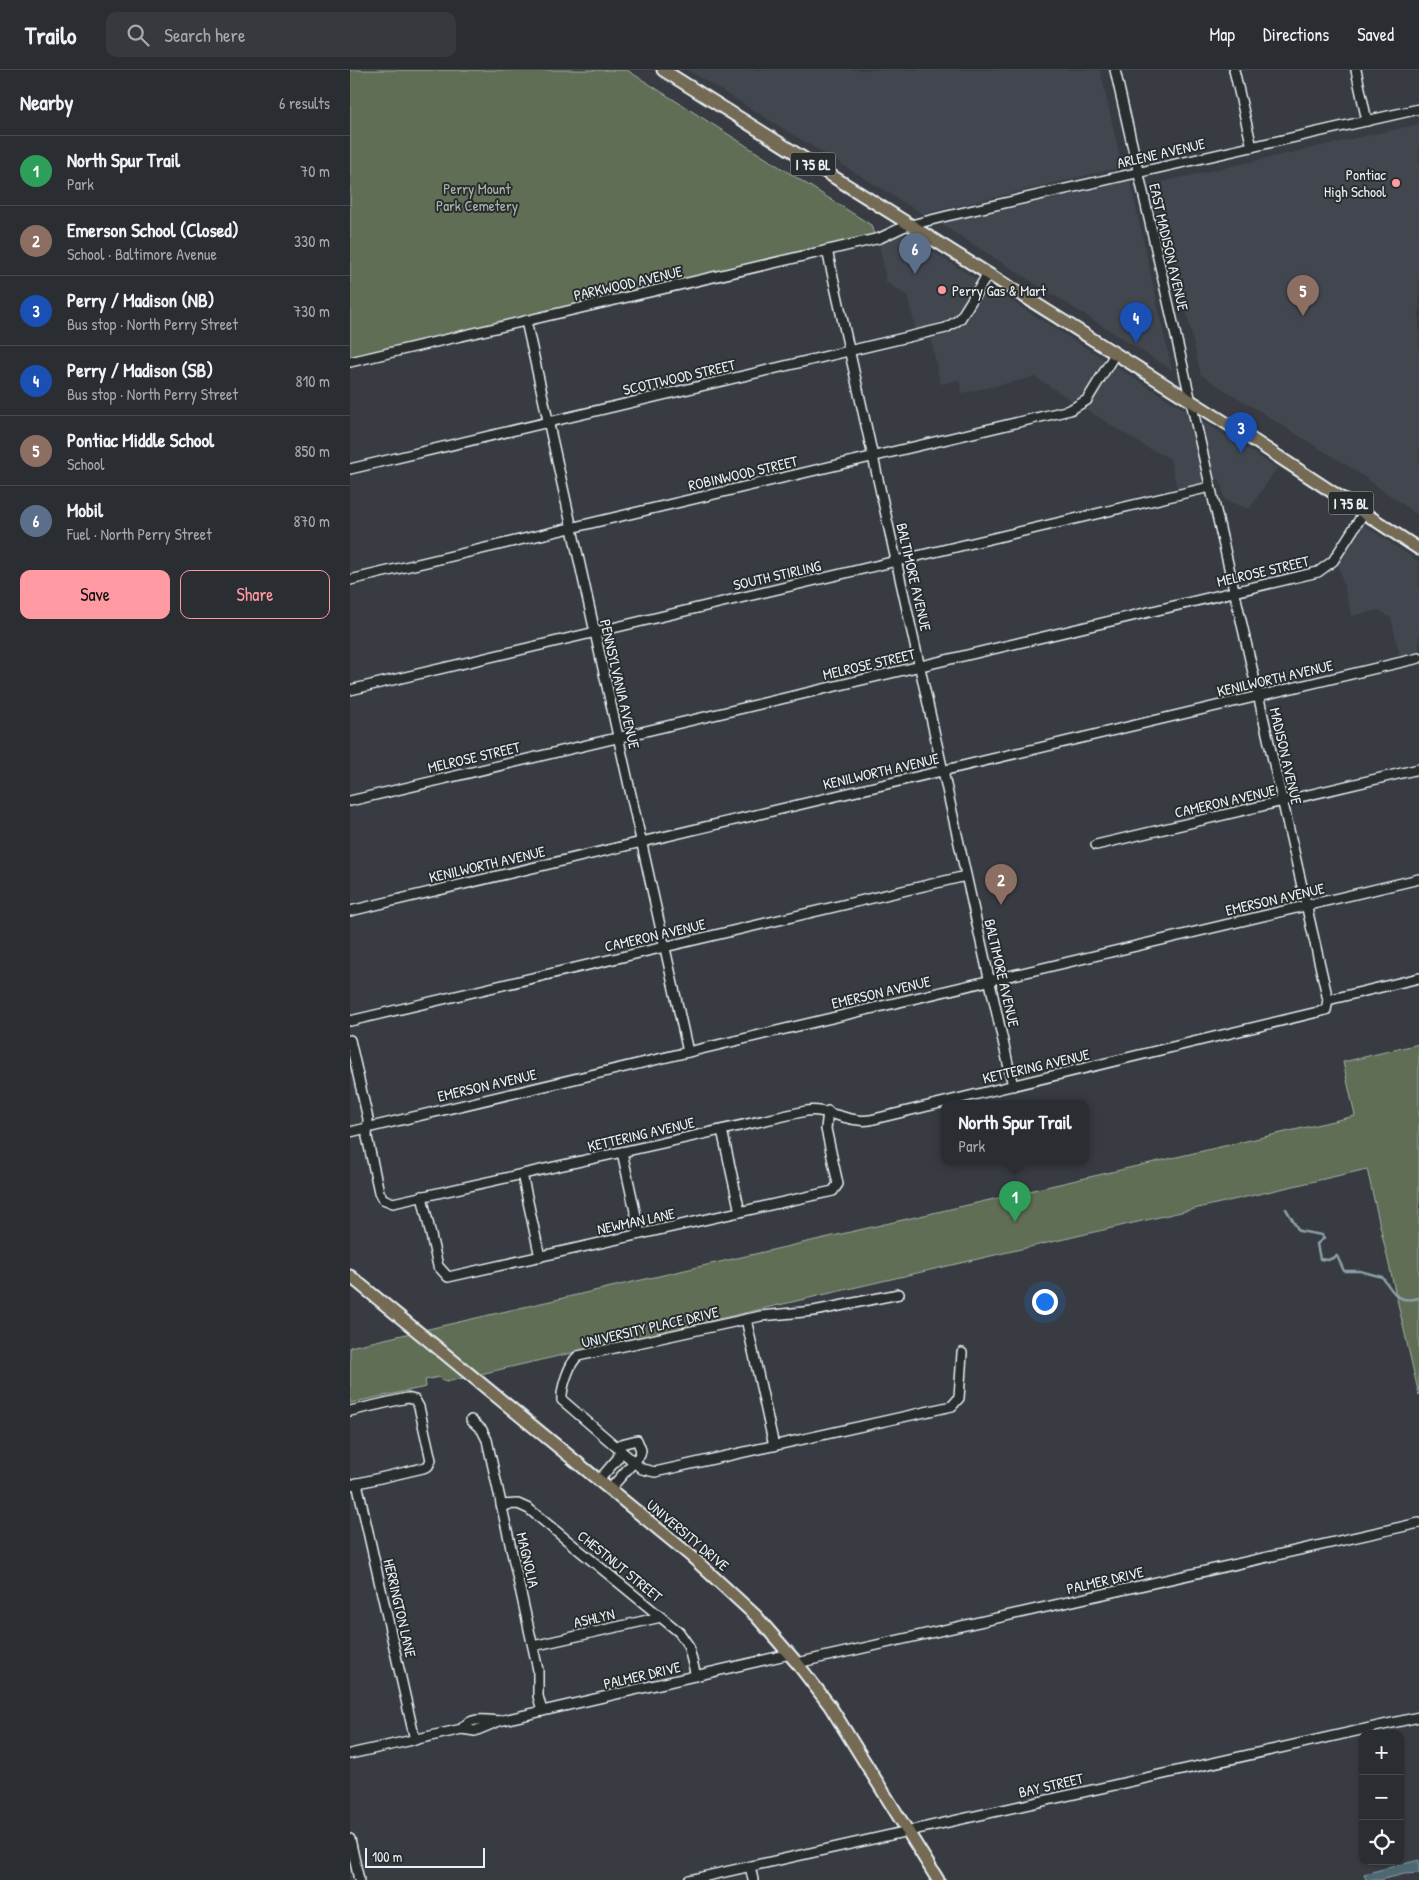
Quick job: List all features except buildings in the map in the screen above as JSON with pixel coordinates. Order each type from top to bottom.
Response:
[{"type":"main road","name":"I 75 BL","points":[[663,70],[1365,511],[1419,549]]},
{"type":"main road","name":"UNIVERSITY DRIVE","points":[[350,1276],[713,1574],[751,1611],[794,1659],[841,1723],[938,1880]]},
{"type":"street","name":"EAST MADISON AVENUE","points":[[1115,70],[1190,401]]},
{"type":"street","points":[[1234,70],[1252,147]]},
{"type":"street","points":[[1356,70],[1368,121]]},
{"type":"street","name":"ARLENE AVENUE","points":[[910,225],[1419,109]]},
{"type":"street","name":"PARKWOOD AVENUE","points":[[350,362],[883,237],[910,225]]},
{"type":"street","name":"BALTIMORE AVENUE","points":[[827,250],[1013,1086]]},
{"type":"street","name":"SCOTTWOOD STREET","points":[[350,469],[949,328],[960,319],[988,274]]},
{"type":"street","name":"PENNSYLVANIA AVENUE","points":[[526,321],[688,1052]]},
{"type":"street","name":"ROBINWOOD STREET","points":[[350,580],[1074,409],[1090,396],[1115,354]]},
{"type":"street","name":"MADISON AVENUE","points":[[1190,401],[1328,1000]]},
{"type":"street","name":"SOUTH STIRLING","points":[[350,690],[1210,487]]},
{"type":"street","name":"MELROSE STREET","points":[[350,800],[1234,592],[1324,569],[1333,561],[1365,511]]},
{"type":"street","name":"KENILWORTH AVENUE","points":[[350,911],[1419,658]]},
{"type":"street","name":"CAMERON AVENUE","points":[[1096,846],[1419,769]]},
{"type":"street","name":"CAMERON AVENUE","points":[[350,1021],[966,876]]},
{"type":"street","name":"EMERSON AVENUE","points":[[350,1132],[1419,879]]},
{"type":"street","name":"KETTERING AVENUE","points":[[954,1100],[1320,1013],[1327,1008],[1328,1000],[1419,978]]},
{"type":"street","points":[[350,1040],[368,1119],[367,1128]]},
{"type":"street","name":"KETTERING AVENUE","points":[[367,1128],[367,1137],[379,1192],[386,1201],[396,1202],[806,1111],[828,1111],[851,1120],[866,1121],[941,1103]]},
{"type":"street","name":"NEWMAN LANE","points":[[422,1196],[438,1266],[448,1277],[836,1189],[838,1182],[826,1129],[828,1111]]},
{"type":"street","points":[[722,1130],[740,1212]]},
{"type":"street","points":[[622,1152],[640,1234]]},
{"type":"street","points":[[522,1174],[540,1256]]},
{"type":"street","name":"UNIVERSITY PLACE DRIVE","points":[[899,1294],[814,1311],[776,1314],[581,1356],[574,1360],[562,1394],[563,1402],[633,1462],[642,1469],[653,1473],[955,1405],[960,1398],[962,1353]]},
{"type":"street","points":[[746,1320],[774,1446]]},
{"type":"street","points":[[350,1411],[407,1398],[415,1400],[419,1407],[431,1458],[429,1465],[423,1468],[354,1484]]},
{"type":"street","name":"MAGNOLIA","points":[[471,1420],[486,1436],[539,1672],[538,1693],[542,1711]]},
{"type":"street","points":[[599,1480],[618,1458],[624,1442],[638,1441],[641,1452],[610,1489]]},
{"type":"street","name":"HERRINGTON LANE","points":[[354,1484],[415,1740]]},
{"type":"street","name":"CHESTNUT STREET","points":[[501,1505],[518,1504],[529,1509],[661,1617],[686,1639],[696,1676]]},
{"type":"street","name":"PALMER DRIVE","points":[[350,1754],[462,1729],[466,1723],[472,1721],[499,1721],[696,1676],[794,1659],[1419,1523]]},
{"type":"street","name":"ASHLYN","points":[[533,1646],[661,1617]]},
{"type":"street","name":"BAY STREET","points":[[689,1880],[1419,1717]]},
{"type":"street","points":[[350,1839],[359,1880]]},
{"type":"street","points":[[750,1866],[753,1880]]},
{"type":"shaded area","points":[[688,70],[1100,70],[1122,167],[923,214]]},
{"type":"shaded area","points":[[1419,124],[1419,516],[1353,469],[1201,375],[1157,183]]},
{"type":"shaded area","points":[[1130,181],[1172,370],[941,224]]},
{"type":"shaded area","points":[[906,235],[1277,468],[1249,509],[1225,500],[1220,479],[1177,489],[1170,458],[1146,447],[1035,377],[962,393],[959,380],[940,384],[931,338],[918,340],[908,296],[886,282],[879,241]]},
{"type":"shaded area","points":[[1364,525],[1419,562],[1419,656],[1401,660],[1391,618],[1379,610],[1352,616],[1338,563]]},
{"type":"green space","name":"Perry Mount Park Cemetery","points":[[350,70],[627,70],[871,225],[874,234],[350,358]]},
{"type":"green space","points":[[1419,1044],[1419,1395],[1367,1169],[446,1382],[439,1377],[425,1380],[426,1387],[350,1403],[350,1347],[1355,1116],[1343,1062]]},
{"type":"water","points":[[1419,1860],[1419,1873],[1404,1874],[1381,1880],[1366,1880],[1364,1874]]},
{"type":"waterway","points":[[1286,1209],[1299,1231],[1322,1235],[1324,1238],[1317,1244],[1320,1259],[1328,1260],[1337,1256],[1344,1271],[1360,1271],[1382,1277],[1400,1298],[1419,1298]]},
{"type":"place","name":"Pontiac High School","points":[[1396,183]]},
{"type":"place","name":"Mobil","points":[[915,274]]},
{"type":"place","name":"Perry Gas & Mart","points":[[942,290]]},
{"type":"place","name":"Pontiac Middle School","points":[[1303,316]]},
{"type":"place","name":"Perry / Madison (SB)","points":[[1136,343]]},
{"type":"place","name":"Perry / Madison (NB)","points":[[1241,453]]},
{"type":"place","name":"Emerson School (Closed)","points":[[1001,905]]},
{"type":"place","name":"North Spur Trail","points":[[1015,1222]]}]
